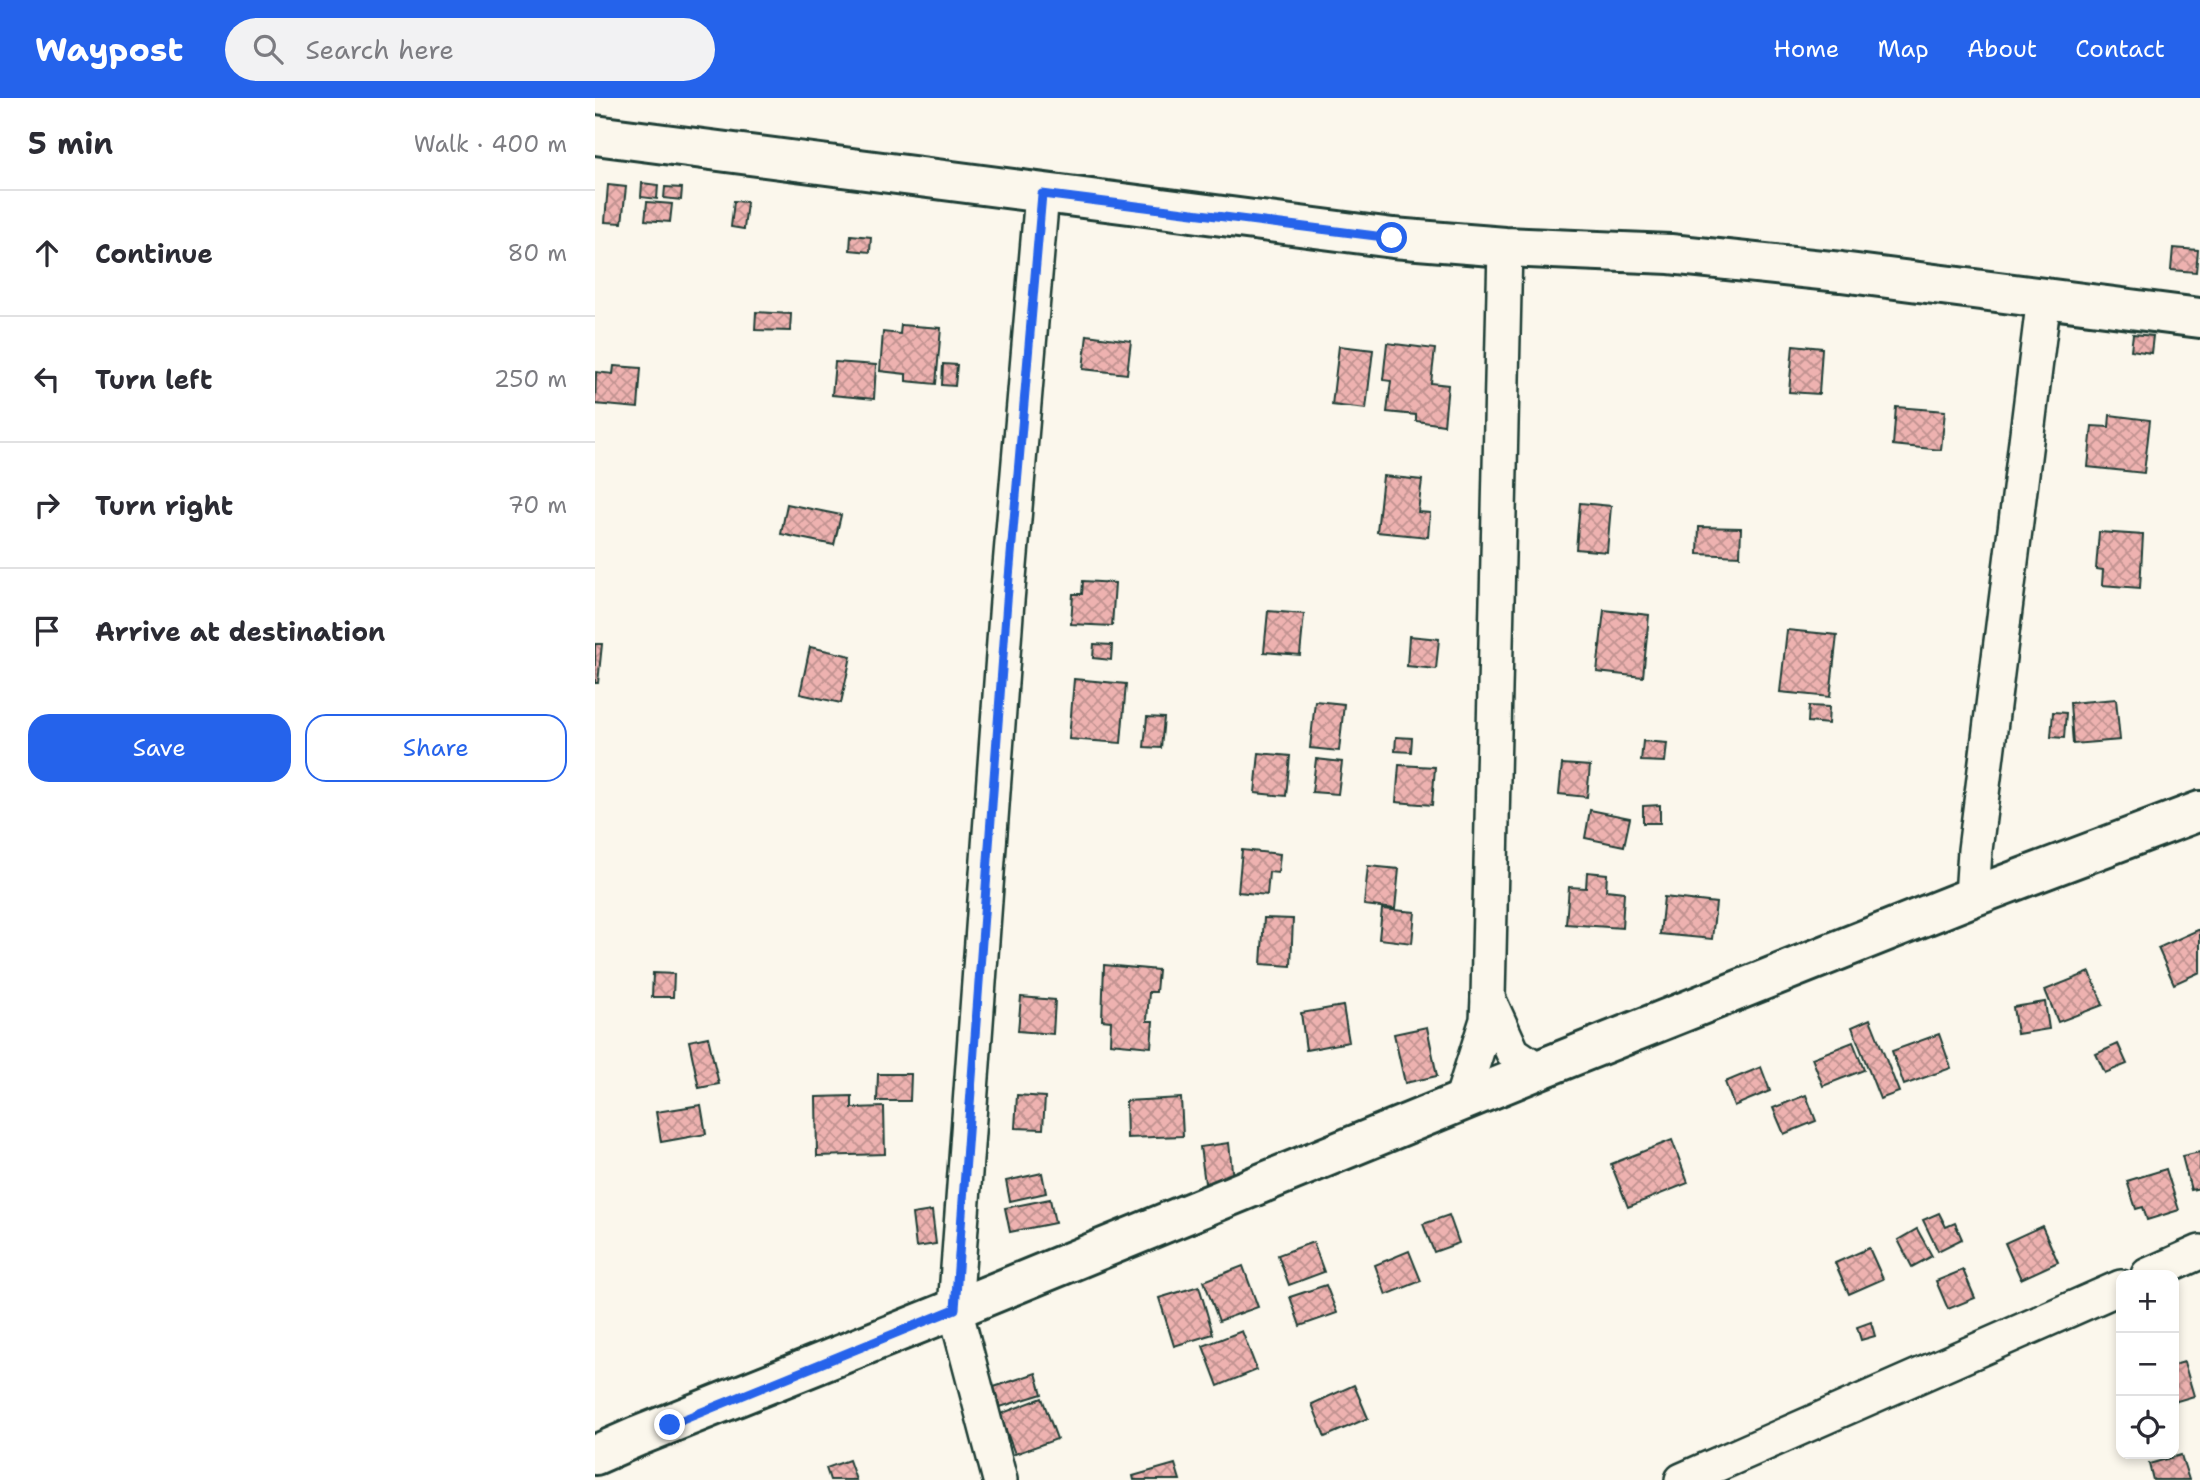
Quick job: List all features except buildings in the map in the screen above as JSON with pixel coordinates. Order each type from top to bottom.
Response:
[{"type":"street","points":[[595,135],[1392,238],[1505,247],[1670,254],[2044,297],[2200,318]]},
{"type":"street","points":[[999,1480],[955,1309],[1008,587],[1042,194]]},
{"type":"street","points":[[1461,1101],[1487,1020],[1505,247]]},
{"type":"street","points":[[1972,897],[1975,850],[2044,297]]},
{"type":"street","points":[[595,1455],[1538,1070],[1972,897],[2200,811]]},
{"type":"street","points":[[1488,998],[1513,1053],[1538,1070]]},
{"type":"street","points":[[2159,1270],[2200,1252]]},
{"type":"street","points":[[1682,1480],[2116,1289]]},
{"type":"route","points":[[670,1425],[955,1309],[1007,601],[1042,194],[1392,238]]}]
